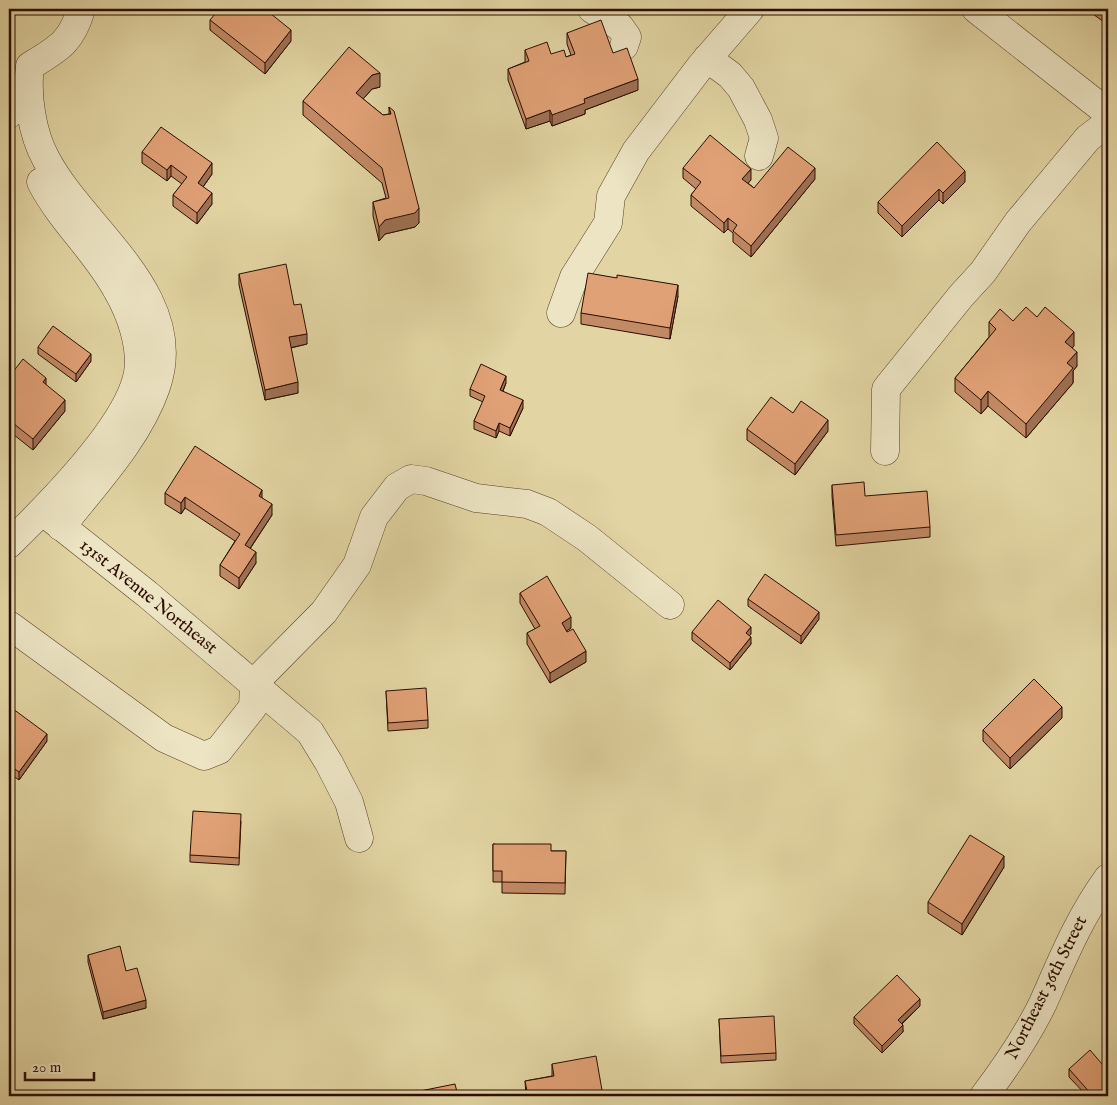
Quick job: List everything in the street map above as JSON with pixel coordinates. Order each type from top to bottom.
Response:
[{"type":"street","points":[[17,64],[52,52],[72,34],[81,9]]},
{"type":"street","points":[[592,9],[620,27],[627,37],[624,46]]},
{"type":"street","points":[[561,313],[574,277],[608,223],[611,196],[636,151],[707,58],[750,9]]},
{"type":"street","points":[[976,9],[1108,112]]},
{"type":"street","points":[[707,58],[730,75],[741,88],[764,138],[759,156]]},
{"type":"street","points":[[17,64],[12,110],[27,153],[44,188],[118,290],[137,339],[138,374],[116,425],[52,519]]},
{"type":"street","points":[[9,544],[52,519],[120,452],[143,416],[157,386],[162,363],[160,327],[144,290],[86,212],[66,189],[45,158],[34,120],[28,81],[17,64]]},
{"type":"street","points":[[885,451],[886,389],[961,296],[983,272],[1018,222],[1088,138],[1108,123]]},
{"type":"street","points":[[9,625],[164,738],[204,756],[219,750],[253,707],[254,683],[324,612],[357,565],[374,517],[397,487],[411,479],[426,481],[476,498],[527,504],[548,512],[587,538],[670,605]]},
{"type":"street","name":"131st Avenue Northeast","points":[[52,519],[147,594],[310,732],[329,762],[349,802],[359,838]]},
{"type":"street","name":"Northeast 36th Street","points":[[984,1096],[1012,1059],[1042,1004],[1067,946],[1093,899],[1108,878]]},
{"type":"building","points":[[219,9],[265,9],[291,30],[265,63],[210,20]]},
{"type":"building","points":[[1101,9],[1108,9],[1108,14]]},
{"type":"building","points":[[601,20],[613,53],[627,48],[638,79],[584,99],[585,103],[552,115],[550,110],[526,119],[508,69],[529,61],[525,50],[547,42],[551,54],[564,50],[566,57],[575,54],[567,33]]},
{"type":"building","points":[[349,47],[380,73],[372,75],[356,93],[383,115],[391,114],[389,107],[394,111],[419,208],[415,213],[385,220],[379,227],[373,202],[389,198],[382,168],[303,101]]},
{"type":"building","points":[[161,127],[212,163],[198,183],[212,193],[197,213],[173,195],[187,177],[171,165],[167,170],[142,152]]},
{"type":"building","points":[[710,135],[751,169],[742,179],[754,188],[788,147],[815,168],[751,246],[733,231],[737,225],[728,218],[724,223],[691,195],[701,182],[683,168]]},
{"type":"building","points":[[937,142],[965,171],[943,193],[939,189],[902,226],[878,202]]},
{"type":"building","points":[[286,264],[294,305],[301,304],[307,334],[289,337],[298,382],[265,390],[239,274]]},
{"type":"building","points":[[588,273],[617,278],[617,275],[678,285],[670,328],[581,313]]},
{"type":"building","points":[[1026,307],[1037,317],[1045,307],[1074,332],[1065,342],[1077,352],[1067,363],[1073,368],[1026,424],[988,391],[981,400],[955,378],[996,329],[989,322],[1000,309],[1013,321]]},
{"type":"building","points":[[53,326],[91,354],[76,374],[38,347]]},
{"type":"building","points":[[23,359],[46,378],[43,382],[65,400],[33,439],[9,420],[9,377]]},
{"type":"building","points":[[481,364],[506,376],[500,390],[523,400],[510,428],[499,423],[496,431],[474,421],[485,396],[470,389]]},
{"type":"building","points":[[771,397],[793,413],[801,401],[828,420],[795,464],[747,429]]},
{"type":"building","points":[[195,446],[262,490],[259,496],[272,504],[245,545],[256,552],[239,578],[220,565],[240,534],[185,497],[181,503],[165,493]]},
{"type":"building","points":[[864,482],[865,496],[927,491],[930,527],[836,535],[832,485]]},
{"type":"building","points":[[765,574],[819,612],[801,636],[748,599]]},
{"type":"building","points":[[547,576],[571,617],[562,623],[567,632],[573,629],[586,651],[550,673],[527,633],[540,626],[520,593]]},
{"type":"building","points":[[718,600],[751,627],[746,633],[751,637],[730,663],[692,632]]},
{"type":"building","points":[[1034,679],[1062,707],[1010,758],[983,730]]},
{"type":"building","points":[[426,688],[428,720],[388,723],[386,691]]},
{"type":"building","points":[[9,706],[47,734],[19,772],[9,765]]},
{"type":"building","points":[[193,811],[241,814],[239,858],[190,855]]},
{"type":"building","points":[[970,835],[1004,856],[962,924],[928,902]]},
{"type":"building","points":[[493,844],[551,844],[551,851],[566,851],[565,883],[502,882],[502,871],[493,871]]},
{"type":"building","points":[[120,946],[126,971],[137,968],[146,1000],[103,1012],[88,955]]},
{"type":"building","points":[[897,975],[920,999],[898,1020],[903,1025],[882,1046],[854,1017]]},
{"type":"building","points":[[774,1016],[776,1053],[721,1056],[719,1019]]},
{"type":"building","points":[[1090,1050],[1108,1071],[1108,1096],[1093,1096],[1069,1069]]},
{"type":"building","points":[[596,1056],[603,1096],[528,1096],[525,1081],[554,1076],[552,1064]]},
{"type":"building","points":[[455,1084],[458,1096],[395,1096]]}]
